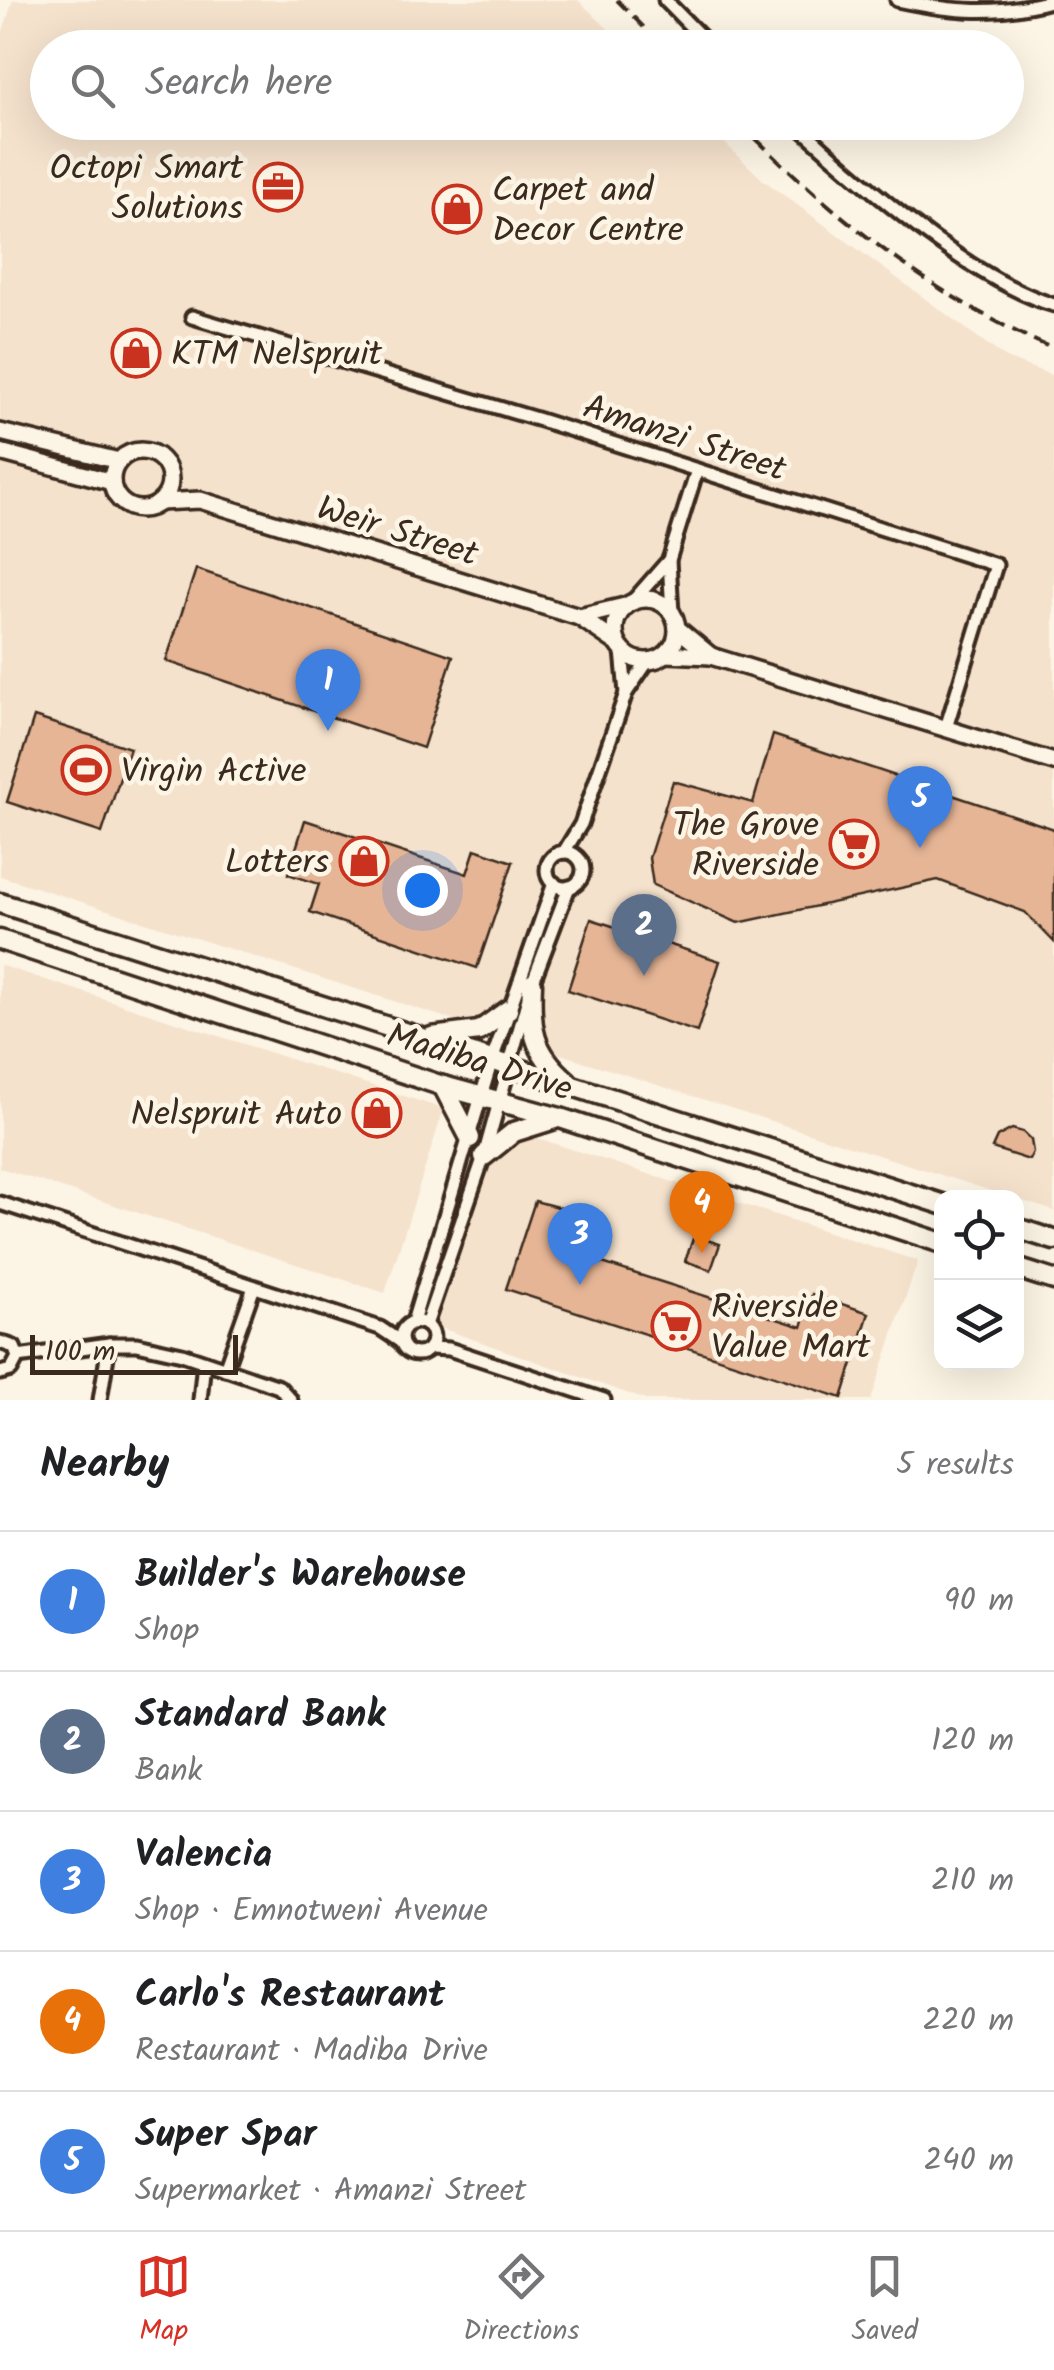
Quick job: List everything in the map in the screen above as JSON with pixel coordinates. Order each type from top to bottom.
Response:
[{"type":"main road","name":"Madiba Drive","points":[[0,903],[934,1201]]},
{"type":"main road","name":"Madiba Drive","points":[[0,940],[934,1241]]},
{"type":"main road","points":[[532,984],[530,1016],[534,1039],[556,1072],[571,1085]]},
{"type":"main road","points":[[421,1038],[480,1032],[508,1010]]},
{"type":"main road","points":[[443,1086],[470,1138]]},
{"type":"main road","points":[[484,1156],[514,1132],[560,1118]]},
{"type":"main road","points":[[1024,1231],[1054,1240]]},
{"type":"main road","points":[[1024,1271],[1054,1280]]},
{"type":"street","points":[[665,0],[694,30]]},
{"type":"street","points":[[897,0],[996,13],[1054,0]]},
{"type":"street","points":[[816,140],[926,232],[1022,294],[1054,305]]},
{"type":"street","name":"Amanzi Street","points":[[192,317],[540,420],[996,565],[946,728]]},
{"type":"street","points":[[0,432],[119,461]]},
{"type":"street","points":[[136,451],[148,452],[160,458],[170,474],[200,500],[160,502],[145,509],[131,507],[118,497],[112,482],[119,461],[136,451]]},
{"type":"street","points":[[0,452],[112,482]]},
{"type":"street","points":[[666,654],[676,638],[669,560],[697,470]]},
{"type":"street","points":[[160,502],[167,492],[170,474]]},
{"type":"street","name":"Weir Street","points":[[200,500],[579,617]]},
{"type":"street","points":[[626,693],[615,623],[669,560]]},
{"type":"street","points":[[579,617],[629,603],[659,601],[711,656]]},
{"type":"street","points":[[579,617],[639,661],[666,654],[711,656],[1054,762]]},
{"type":"street","points":[[401,1342],[422,1332],[484,1156],[490,1100],[501,1062],[570,887],[581,877],[582,824],[626,693],[648,661]]},
{"type":"street","points":[[380,1328],[412,1354],[422,1354],[422,1332],[470,1138],[490,1100],[501,1062],[508,1010],[554,883],[548,866],[552,857],[564,852],[582,824]]},
{"type":"street","points":[[564,852],[579,859]]},
{"type":"street","points":[[554,883],[570,887]]},
{"type":"street","points":[[0,1203],[380,1328],[422,1332],[449,1349],[604,1400]]},
{"type":"street","points":[[225,1369],[254,1287]]},
{"type":"street","points":[[0,1342],[14,1347],[18,1356],[15,1366],[1,1377]]},
{"type":"street","points":[[18,1356],[109,1344],[152,1346],[278,1386],[291,1400]]},
{"type":"street","points":[[100,1400],[109,1344]]},
{"type":"street","points":[[200,1400],[204,1362]]},
{"type":"shaded area","points":[[13,0],[578,0],[609,30],[30,30],[30,140],[722,140],[762,179],[1006,358],[1054,376],[1054,1211],[1024,1201],[1024,1190],[988,1190],[0,876],[0,40]]},
{"type":"shaded area","points":[[0,965],[444,1109],[385,1293],[0,1168]]},
{"type":"shaded area","points":[[500,1126],[918,1261],[871,1400],[646,1400],[435,1326]]},
{"type":"building","points":[[196,569],[453,656],[423,748],[166,661]]},
{"type":"building","points":[[34,717],[130,748],[102,833],[7,802]]},
{"type":"building","name":"The Grove Riverside","points":[[773,735],[1054,829],[1054,942],[1025,912],[938,880],[738,923],[653,885],[649,858],[673,781],[753,803]]},
{"type":"building","points":[[305,820],[467,874],[475,849],[513,862],[477,968],[310,912],[319,884],[288,874]]},
{"type":"building","points":[[591,919],[720,961],[697,1032],[568,990]]},
{"type":"building","points":[[1012,1129],[1031,1140],[1033,1152],[1029,1160],[992,1148],[997,1137]]},
{"type":"building","points":[[535,1201],[584,1214],[571,1253],[802,1327],[812,1294],[869,1313],[842,1398],[506,1289]]},
{"type":"building","points":[[694,1236],[720,1244],[711,1270],[685,1261]]},
{"type":"railway","points":[[617,0],[646,30]]},
{"type":"railway","points":[[758,140],[847,221],[925,279],[966,305],[1054,349]]},
{"type":"place","name":"Octopi Smart Solutions","points":[[278,187]]},
{"type":"place","name":"Carpet and Decor Centre","points":[[457,209]]},
{"type":"place","name":"KTM Nelspruit","points":[[136,353]]},
{"type":"place","name":"Builder's Warehouse","points":[[328,731]]},
{"type":"place","name":"Virgin Active","points":[[86,770]]},
{"type":"place","name":"The Grove Riverside","points":[[854,844]]},
{"type":"place","name":"Super Spar","points":[[920,848]]},
{"type":"place","name":"Lotters","points":[[364,861]]},
{"type":"place","name":"Standard Bank","points":[[644,976]]},
{"type":"place","name":"Nelspruit Auto","points":[[377,1113]]},
{"type":"place","name":"Carlo's Restaurant","points":[[702,1253]]},
{"type":"place","name":"Valencia","points":[[580,1285]]},
{"type":"place","name":"Riverside Value Mart","points":[[676,1326]]}]
